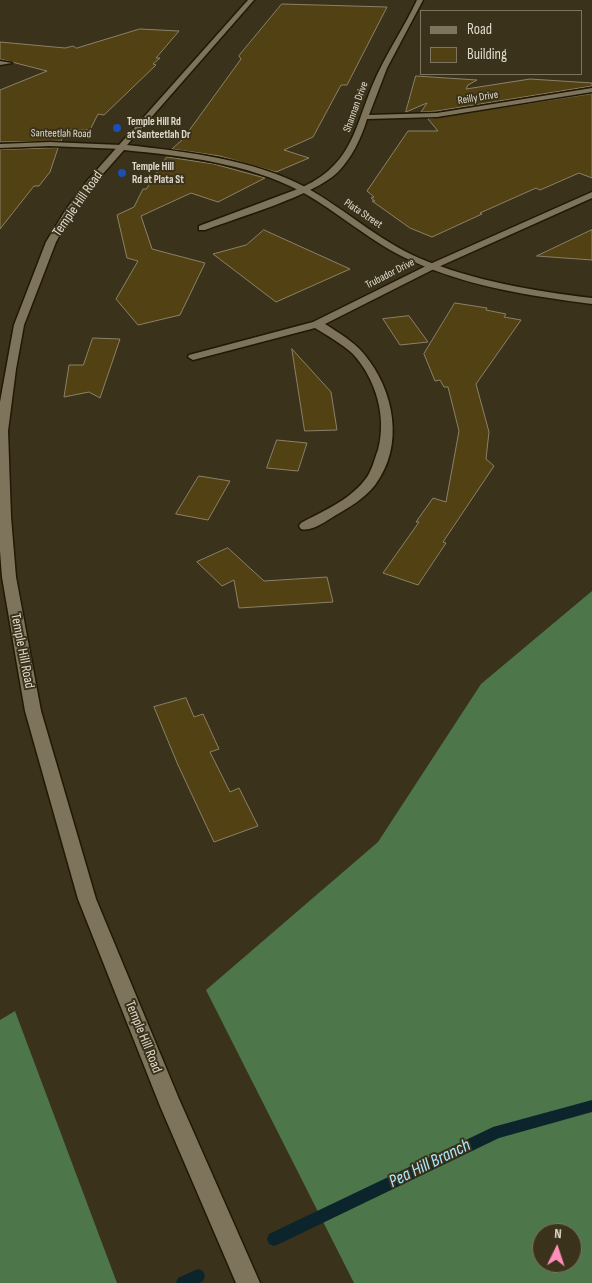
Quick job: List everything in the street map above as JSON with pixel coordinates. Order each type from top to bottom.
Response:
[{"type":"street","name":"Temple Hill Road","points":[[248,1283],[171,1106],[87,899],[34,710],[9,577],[4,518],[2,430],[19,325],[51,242],[69,211],[121,147],[250,0]]},
{"type":"street","name":"Shannan Drive","points":[[202,228],[304,189],[334,172],[343,162],[356,139],[366,117],[376,83],[412,23],[420,0]]},
{"type":"street","points":[[0,64],[10,63]]},
{"type":"street","name":"Reilly Drive","points":[[366,117],[437,115],[592,90]]},
{"type":"street","name":"Santeetlah Road","points":[[0,146],[50,144],[121,147]]},
{"type":"street","name":"Plata Street","points":[[121,147],[183,154],[256,170],[304,189],[392,247],[433,266],[509,289],[592,301]]},
{"type":"street","name":"Trubador Drive","points":[[193,357],[318,324],[433,266],[592,195]]},
{"type":"street","points":[[306,526],[341,506],[367,487],[376,473],[387,441],[389,427],[387,408],[379,388],[360,355],[318,324]]},
{"type":"green space","points":[[592,591],[592,1283],[354,1283],[206,990],[378,842],[481,684]]},
{"type":"green space","points":[[15,1011],[117,1283],[0,1283],[0,1020]]},
{"type":"building","points":[[282,4],[387,7],[347,85],[341,85],[313,137],[284,150],[309,158],[276,172],[220,156],[172,149],[183,139],[241,59],[239,56]]},
{"type":"building","points":[[140,29],[179,31],[156,58],[160,58],[153,64],[156,65],[104,115],[98,114],[90,130],[65,130],[61,141],[0,142],[0,90],[47,71],[0,59],[0,42],[65,48],[73,46],[76,48]]},
{"type":"building","points":[[416,76],[477,80],[468,85],[466,89],[530,79],[592,83],[592,86],[421,112],[427,103],[406,112]]},
{"type":"building","points":[[592,94],[592,178],[579,173],[540,190],[536,188],[432,237],[410,228],[372,201],[375,201],[371,198],[374,197],[367,191],[408,131],[438,131],[428,119]]},
{"type":"building","points":[[58,148],[50,172],[39,186],[34,186],[0,229],[0,150]]},
{"type":"building","points":[[167,157],[214,164],[265,178],[218,202],[191,193],[141,216],[152,249],[205,263],[180,315],[138,325],[116,299],[138,261],[127,258],[117,215],[134,207],[143,189],[146,189]]},
{"type":"building","points":[[264,230],[350,269],[276,302],[213,254],[246,245]]},
{"type":"building","points":[[592,230],[592,260],[537,256]]},
{"type":"building","points":[[455,303],[487,308],[486,310],[506,314],[504,317],[521,320],[476,384],[489,432],[486,459],[494,466],[443,542],[446,543],[418,585],[383,573],[419,522],[416,522],[433,498],[446,502],[459,431],[448,387],[444,387],[440,380],[435,381],[424,354]]},
{"type":"building","points":[[409,316],[428,342],[400,345],[383,319]]},
{"type":"building","points":[[93,338],[120,339],[100,398],[89,392],[64,397],[69,365],[83,365]]},
{"type":"building","points":[[292,349],[331,392],[337,430],[305,431]]},
{"type":"building","points":[[277,440],[307,443],[298,471],[267,468]]},
{"type":"building","points":[[199,476],[230,481],[208,520],[176,514]]},
{"type":"building","points":[[228,548],[264,581],[327,577],[333,602],[239,608],[234,580],[222,586],[197,562]]},
{"type":"building","points":[[186,698],[194,717],[203,714],[219,749],[210,752],[230,792],[239,788],[258,826],[214,842],[178,765],[154,707]]},
{"type":"waterway","name":"Pea Hill Branch","points":[[274,1239],[498,1132],[592,1106]]},
{"type":"waterway","name":"Pea Hill Branch","points":[[183,1283],[198,1276]]},
{"type":"place","name":"Temple Hill Rd at Santeetlah Dr","points":[[117,128]]},
{"type":"place","name":"Temple Hill Rd at Plata St","points":[[122,173]]}]
